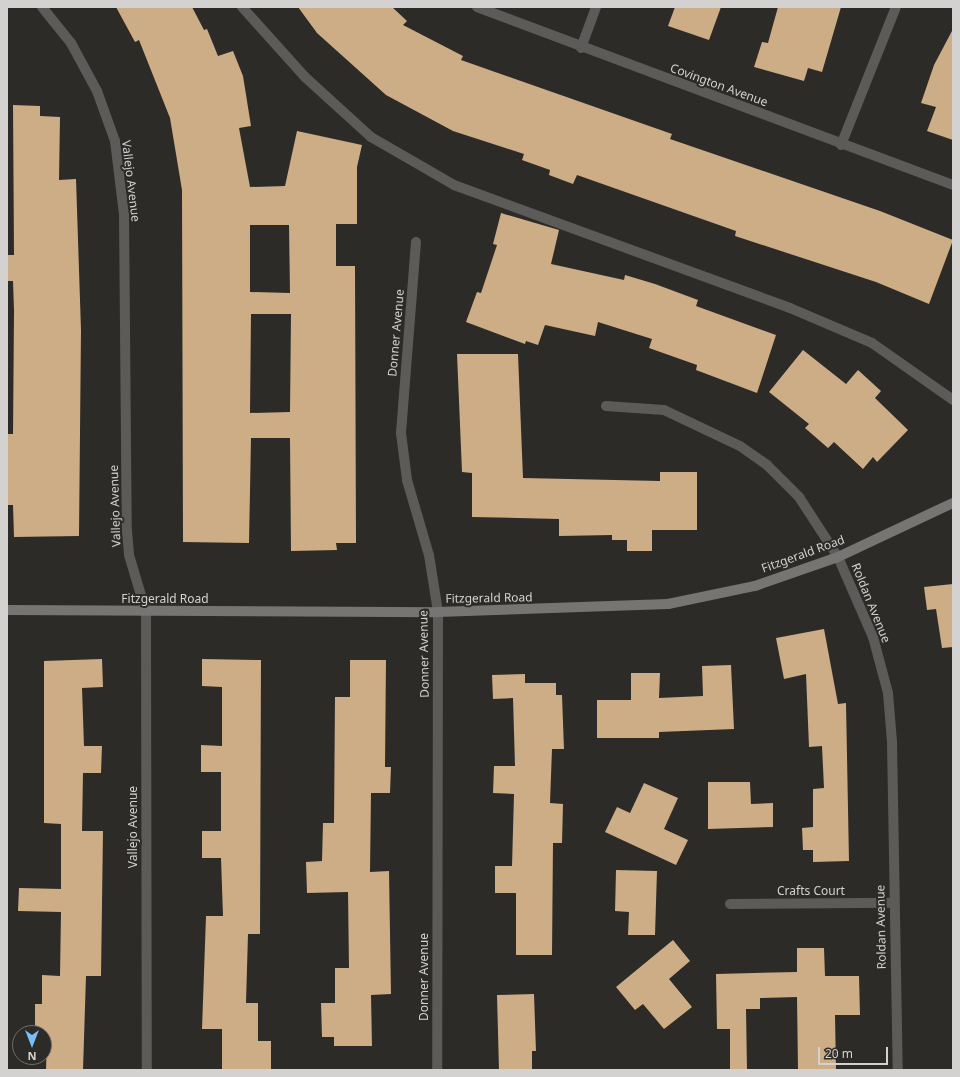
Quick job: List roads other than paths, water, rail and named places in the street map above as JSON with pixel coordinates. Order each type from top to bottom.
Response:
[{"type":"main road","name":"Fitzgerald Road","points":[[7,610],[146,612],[438,612],[668,604],[755,586],[838,557],[953,503]]},
{"type":"street","name":"Vallejo Avenue","points":[[42,7],[71,43],[97,91],[114,141],[124,214],[127,531],[129,554],[146,612],[147,1070]]},
{"type":"street","points":[[242,7],[305,77],[371,137],[454,185],[790,308],[872,343],[953,400]]},
{"type":"street","name":"Covington Avenue","points":[[477,7],[581,48],[953,185]]},
{"type":"street","points":[[581,48],[596,7]]},
{"type":"street","points":[[841,145],[896,7]]},
{"type":"street","name":"Donner Avenue","points":[[416,242],[401,433],[407,480],[429,555],[438,612],[437,1070]]},
{"type":"street","name":"Roldan Avenue","points":[[606,406],[664,410],[740,446],[767,466],[799,497],[838,557],[873,637],[888,693],[892,742],[893,903],[898,1070]]},
{"type":"street","name":"Crafts Court","points":[[730,904],[893,903]]}]
